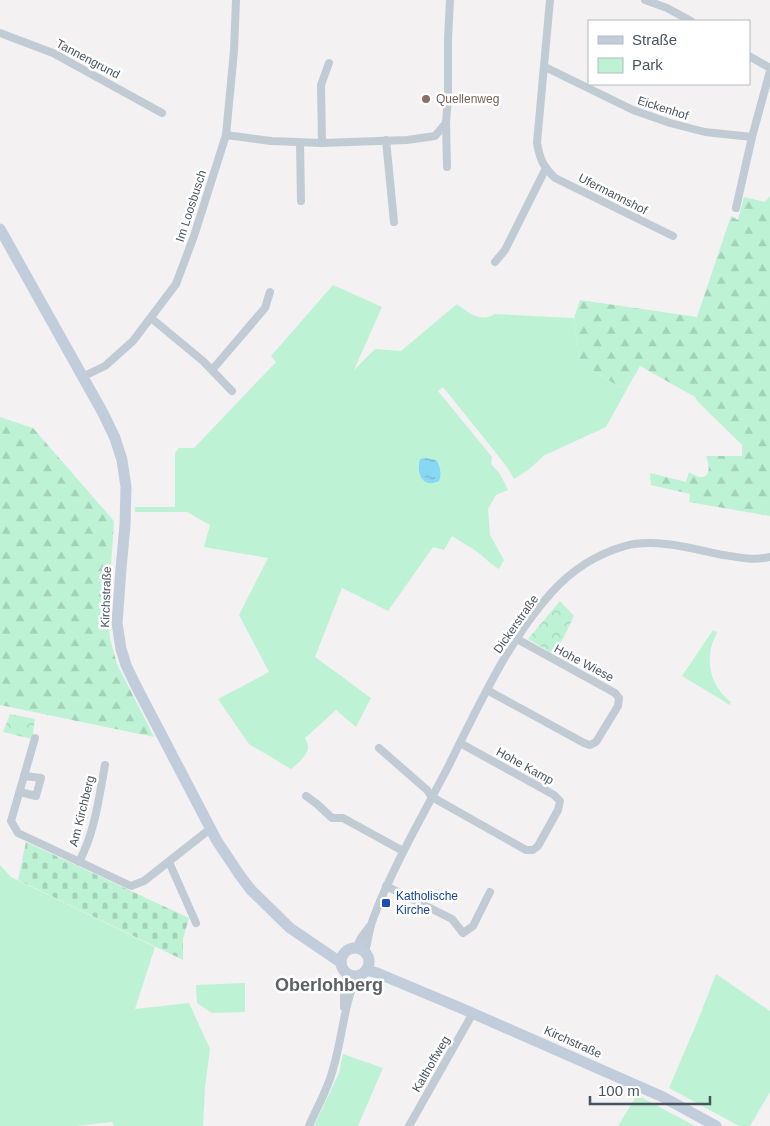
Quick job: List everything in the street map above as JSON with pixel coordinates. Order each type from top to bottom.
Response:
[{"type":"street","name":"Im Loosbusch","points":[[82,377],[105,366],[133,342],[176,284],[194,236],[226,135],[234,51],[236,0]]},
{"type":"street","points":[[447,168],[446,123],[450,0]]},
{"type":"street","points":[[495,262],[505,250],[546,168],[540,156],[538,143],[550,0]]},
{"type":"street","points":[[645,0],[667,8],[689,20]]},
{"type":"street","points":[[667,8],[670,0]]},
{"type":"street","name":"Tannengrund","points":[[0,33],[53,52],[162,113]]},
{"type":"street","points":[[736,208],[770,70],[750,57]]},
{"type":"street","points":[[322,143],[321,85],[329,63]]},
{"type":"street","name":"Eickenhof","points":[[545,67],[632,110],[670,123],[705,132],[752,137]]},
{"type":"street","points":[[226,135],[300,143],[407,140],[435,136],[446,123]]},
{"type":"street","points":[[386,140],[394,222]]},
{"type":"street","points":[[300,143],[301,201]]},
{"type":"street","name":"Ufermannshof","points":[[546,168],[555,178],[673,236]]},
{"type":"street","name":"Kirchstraße","points":[[0,229],[103,413],[115,438],[122,460],[126,487],[125,525],[117,623],[121,649],[126,665],[210,829],[226,856],[251,890],[285,924],[306,938],[334,949],[377,973],[663,1097],[716,1126]]},
{"type":"street","points":[[212,370],[265,308],[270,292]]},
{"type":"street","points":[[151,318],[212,370],[232,391]]},
{"type":"street","name":"Dickerstraße","points":[[309,1126],[333,1070],[344,1022],[344,996],[386,886],[487,690],[517,639],[540,606],[569,575],[597,558],[625,546],[648,543],[689,548],[747,559],[770,557]]},
{"type":"street","name":"Hohe Wiese","points":[[487,690],[590,745],[596,742],[618,706],[619,698],[615,693],[517,639]]},
{"type":"street","name":"Am Kirchberg","points":[[35,738],[11,821],[18,833],[130,886],[144,882],[210,829]]},
{"type":"street","name":"Hohe Kamp","points":[[432,797],[526,850],[532,850],[538,846],[558,810],[560,802],[554,795],[460,743]]},
{"type":"street","points":[[380,748],[432,797]]},
{"type":"street","name":"Am Kirchberg","points":[[79,862],[84,853],[94,821],[105,765]]},
{"type":"street","points":[[20,792],[36,796],[41,778],[24,776]]},
{"type":"street","points":[[306,796],[332,818],[343,818],[403,851]]},
{"type":"street","points":[[169,862],[196,923]]},
{"type":"street","points":[[386,886],[452,919],[463,933],[473,926],[490,892]]},
{"type":"street","name":"Kalthoffweg","points":[[409,1126],[473,1013]]},
{"type":"green space","points":[[770,196],[770,516],[689,502],[690,494],[651,485],[650,473],[686,482],[689,472],[704,477],[709,467],[706,456],[742,456],[742,445],[695,397],[640,366],[628,387],[618,386],[580,363],[574,318],[580,300],[697,317],[731,216],[738,220],[744,197],[765,202]]},
{"type":"green space","points":[[333,285],[382,307],[354,370],[375,349],[401,351],[457,304],[475,316],[480,317],[490,317],[495,314],[574,318],[580,363],[618,386],[628,387],[606,427],[545,455],[514,479],[496,453],[443,387],[438,391],[492,457],[491,464],[500,474],[508,490],[496,495],[488,509],[490,535],[504,560],[499,569],[477,551],[452,536],[444,550],[433,547],[388,611],[342,588],[315,657],[371,698],[356,727],[336,710],[305,738],[308,745],[307,753],[291,769],[249,744],[218,699],[269,672],[239,615],[268,558],[204,547],[210,525],[187,512],[135,512],[135,507],[175,507],[175,453],[179,448],[194,448],[276,362],[271,356]]},
{"type":"green space","points":[[0,417],[33,428],[114,521],[108,612],[110,639],[117,664],[154,737],[0,705]]},
{"type":"green space","points":[[560,601],[574,616],[555,655],[528,639]]},
{"type":"green space","points":[[713,630],[717,632],[712,644],[710,669],[714,682],[731,702],[730,705],[682,676]]},
{"type":"green space","points":[[10,714],[35,719],[32,739],[3,732]]},
{"type":"green space","points":[[26,842],[189,918],[183,939],[183,960],[18,880]]},
{"type":"green space","points":[[0,865],[11,877],[155,947],[135,1009],[189,1003],[210,1049],[205,1087],[203,1126],[114,1126],[112,1122],[76,1126],[0,1126]]},
{"type":"green space","points":[[716,974],[770,1011],[770,1092],[750,1126],[739,1126],[669,1088]]},
{"type":"green space","points":[[245,983],[245,1012],[212,1013],[197,1003],[196,985]]},
{"type":"green space","points":[[343,1054],[383,1068],[358,1126],[314,1126],[339,1073]]},
{"type":"green space","points":[[637,1095],[695,1126],[618,1126]]},
{"type":"water","points":[[420,459],[436,460],[440,473],[439,481],[428,483],[422,478],[419,464]]},
{"type":"place","name":"Quellenweg","points":[[426,99]]},
{"type":"place","name":"Katholische Kirche","points":[[386,903]]},
{"type":"district","name":"Oberlohberg","points":[[329,985]]}]
